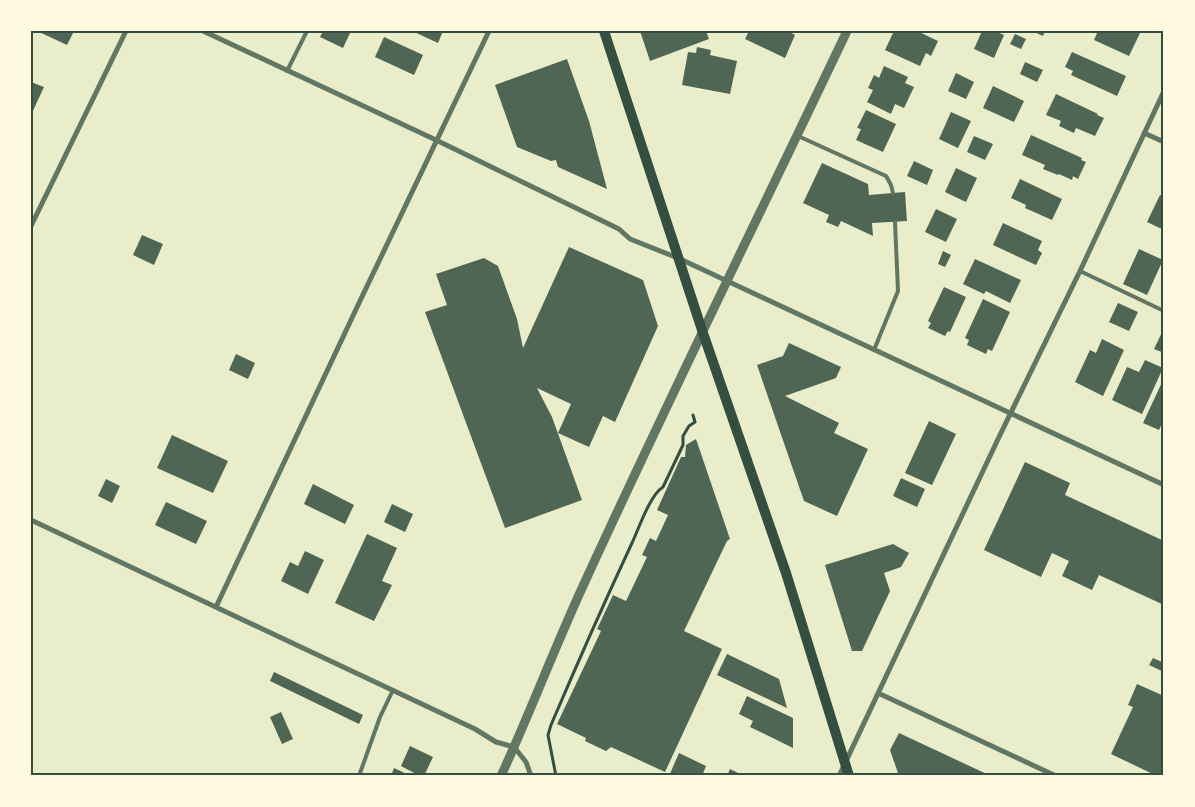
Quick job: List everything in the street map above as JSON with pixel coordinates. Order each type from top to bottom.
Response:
[{"type":"main road","points":[[604,31],[703,334],[786,574],[849,776]]},
{"type":"street","points":[[31,226],[126,31]]},
{"type":"street","points":[[203,31],[287,72],[436,140],[619,229],[630,239],[678,258],[1164,485]]},
{"type":"street","points":[[216,607],[489,31]]},
{"type":"street","points":[[501,776],[576,603],[676,386],[703,334],[847,31]]},
{"type":"street","points":[[839,776],[1164,91]]},
{"type":"street","points":[[1144,133],[1164,142]]},
{"type":"street","points":[[31,520],[475,729],[496,742],[514,747],[526,762],[531,776]]},
{"type":"street","points":[[878,693],[1048,774],[1056,776]]},
{"type":"lane","points":[[287,72],[306,31]]},
{"type":"lane","points":[[797,135],[886,176],[893,193]]},
{"type":"lane","points":[[874,350],[898,291],[895,222]]},
{"type":"lane","points":[[1080,271],[1164,310]]},
{"type":"lane","points":[[359,776],[380,717],[393,690]]},
{"type":"path","points":[[556,776],[548,735],[551,725],[598,615],[639,527],[657,491],[663,487],[683,445],[683,436],[689,426],[696,422],[693,415]]},
{"type":"building","points":[[37,31],[74,31],[67,45]]},
{"type":"building","points":[[323,31],[351,31],[343,48],[320,37]]},
{"type":"building","points":[[412,31],[443,31],[438,43]]},
{"type":"building","points":[[640,31],[706,31],[709,39],[650,61]]},
{"type":"building","points":[[749,31],[788,31],[795,35],[785,58],[745,39]]},
{"type":"building","points":[[894,31],[917,31],[938,41],[931,56],[926,53],[920,66],[885,50]]},
{"type":"building","points":[[982,31],[995,31],[1004,35],[994,58],[974,49]]},
{"type":"building","points":[[1032,31],[1045,31],[1043,36]]},
{"type":"building","points":[[1098,31],[1136,31],[1140,33],[1129,56],[1094,40]]},
{"type":"building","points":[[1015,34],[1026,39],[1021,49],[1010,44]]},
{"type":"building","points":[[384,37],[423,55],[414,75],[375,57]]},
{"type":"building","points":[[697,47],[711,50],[710,55],[737,61],[730,94],[682,85],[688,52],[696,53]]},
{"type":"building","points":[[1072,52],[1126,76],[1117,96],[1071,75],[1073,71],[1065,67]]},
{"type":"building","points":[[567,59],[589,121],[607,189],[558,167],[556,160],[551,161],[517,147],[495,85]]},
{"type":"building","points":[[1025,62],[1043,70],[1037,82],[1020,74]]},
{"type":"building","points":[[884,66],[908,77],[905,83],[914,87],[904,108],[895,104],[891,114],[867,102],[873,90],[868,88],[874,75],[879,78]]},
{"type":"building","points":[[956,73],[974,82],[966,99],[948,91]]},
{"type":"building","points":[[31,82],[44,87],[31,115]]},
{"type":"building","points":[[993,86],[1024,101],[1014,122],[983,108]]},
{"type":"building","points":[[1056,94],[1104,118],[1095,136],[1076,128],[1074,133],[1059,126],[1061,121],[1046,115]]},
{"type":"building","points":[[866,110],[896,124],[883,152],[856,140],[861,129],[857,128]]},
{"type":"building","points":[[951,112],[971,121],[958,148],[939,139]]},
{"type":"building","points":[[1031,135],[1082,158],[1081,160],[1086,162],[1078,179],[1073,176],[1072,180],[1043,169],[1045,165],[1022,155]]},
{"type":"building","points":[[974,136],[993,144],[985,160],[967,152]]},
{"type":"building","points":[[914,161],[933,170],[927,185],[907,176]]},
{"type":"building","points":[[822,163],[868,184],[869,195],[905,192],[907,221],[872,223],[873,236],[841,221],[838,227],[826,222],[829,215],[803,203]]},
{"type":"building","points":[[956,168],[977,178],[966,202],[945,192]]},
{"type":"building","points":[[1020,179],[1062,199],[1052,220],[1025,208],[1026,205],[1011,198]]},
{"type":"building","points":[[1160,195],[1164,196],[1164,230],[1147,222]]},
{"type":"building","points":[[936,209],[957,219],[946,242],[925,232]]},
{"type":"building","points":[[1003,223],[1042,241],[1038,250],[1042,253],[1036,265],[993,245]]},
{"type":"building","points":[[142,235],[163,244],[154,265],[133,255]]},
{"type":"building","points":[[569,247],[643,280],[658,326],[615,422],[603,416],[589,447],[558,433],[571,404],[537,388],[552,417],[582,500],[505,528],[425,312],[447,305],[436,274],[484,258],[498,266],[517,319],[523,348]]},
{"type":"building","points":[[1139,249],[1163,260],[1147,295],[1123,284]]},
{"type":"building","points":[[943,251],[951,255],[945,267],[938,264]]},
{"type":"building","points":[[975,259],[1021,280],[1010,303],[986,291],[984,294],[963,284]]},
{"type":"building","points":[[944,287],[966,297],[950,332],[948,331],[945,336],[928,328],[931,323],[928,321]]},
{"type":"building","points":[[983,299],[1010,312],[992,351],[988,349],[986,354],[967,345],[969,340],[965,338]]},
{"type":"building","points":[[1118,303],[1138,312],[1129,331],[1109,322]]},
{"type":"building","points":[[1164,328],[1164,353],[1154,349]]},
{"type":"building","points":[[1102,339],[1124,350],[1103,396],[1075,382],[1090,350],[1096,353]]},
{"type":"building","points":[[789,343],[841,367],[836,378],[785,396],[839,423],[834,433],[868,449],[837,516],[804,501],[757,365],[783,356]]},
{"type":"building","points":[[236,354],[255,363],[248,379],[229,370]]},
{"type":"building","points":[[1145,360],[1163,368],[1142,414],[1112,400],[1127,367],[1139,372]]},
{"type":"building","points":[[1164,378],[1164,419],[1159,430],[1143,423]]},
{"type":"building","points":[[929,421],[956,434],[932,485],[905,473]]},
{"type":"building","points":[[172,435],[228,461],[213,493],[157,468]]},
{"type":"building","points":[[696,439],[730,539],[727,541],[684,631],[722,649],[665,772],[611,747],[606,751],[585,741],[586,738],[557,724],[601,631],[597,629],[613,595],[626,601],[647,557],[642,555],[650,538],[656,541],[668,515],[657,510],[681,457],[685,457],[686,445]]},
{"type":"building","points":[[1025,462],[1070,483],[1065,495],[1164,541],[1164,605],[1099,575],[1092,590],[1062,576],[1069,561],[1052,553],[1041,577],[984,550]]},
{"type":"building","points":[[901,478],[925,489],[917,507],[893,496]]},
{"type":"building","points":[[106,479],[120,486],[112,503],[98,496]]},
{"type":"building","points":[[313,484],[354,505],[345,524],[304,504]]},
{"type":"building","points":[[166,502],[207,521],[196,544],[155,525]]},
{"type":"building","points":[[392,504],[413,514],[405,532],[384,522]]},
{"type":"building","points":[[367,534],[397,548],[382,581],[392,585],[374,621],[335,603]]},
{"type":"building","points":[[893,544],[909,553],[901,567],[884,573],[890,591],[862,651],[852,651],[825,565]]},
{"type":"building","points":[[305,551],[324,560],[308,594],[281,581],[290,562],[298,566]]},
{"type":"building","points":[[727,654],[779,679],[787,708],[717,675]]},
{"type":"building","points":[[1153,658],[1164,663],[1164,672],[1149,665]]},
{"type":"building","points":[[274,672],[363,715],[359,724],[270,681]]},
{"type":"building","points":[[1137,684],[1164,696],[1164,730],[1161,735],[1164,736],[1164,776],[1157,776],[1111,754],[1133,707],[1128,705]]},
{"type":"building","points":[[747,696],[793,718],[793,748],[750,727],[753,721],[739,714]]},
{"type":"building","points":[[281,712],[293,739],[282,744],[270,717]]},
{"type":"building","points":[[899,733],[991,776],[899,776],[890,750]]},
{"type":"building","points":[[410,746],[433,757],[424,776],[420,776],[401,766]]},
{"type":"building","points":[[679,753],[706,766],[702,776],[669,776]]},
{"type":"building","points":[[394,768],[411,776],[391,776]]},
{"type":"building","points":[[730,769],[744,776],[727,776]]}]
